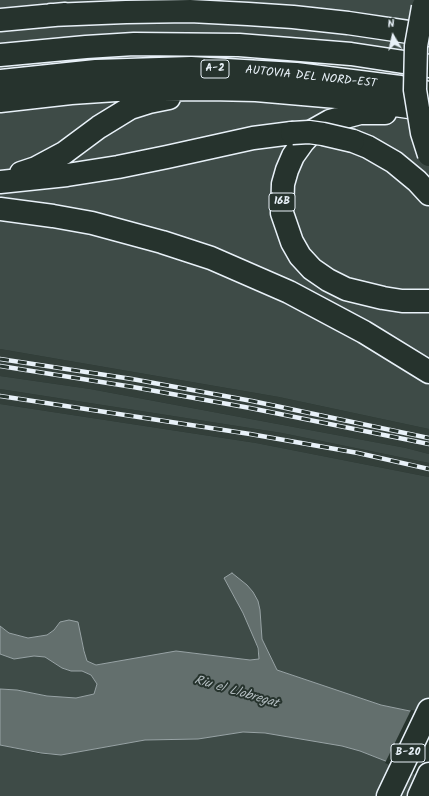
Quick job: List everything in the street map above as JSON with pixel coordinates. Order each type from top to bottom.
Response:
[{"type":"highway","points":[[0,20],[177,0]]},
{"type":"highway","points":[[424,3],[416,46],[415,90],[422,133],[429,155]]},
{"type":"highway","points":[[51,15],[190,11],[248,14],[309,19],[429,35]]},
{"type":"highway","name":"A-2","points":[[0,54],[134,44],[239,45],[351,54],[429,66]]},
{"type":"highway","name":"AUTOVIA DEL NORD-EST","points":[[0,81],[96,71],[191,68],[296,74],[370,83],[429,93]]},
{"type":"highway","points":[[0,101],[71,93],[116,90],[256,90],[348,98],[429,110]]},
{"type":"highway","points":[[0,177],[23,172],[50,161],[130,108],[168,98],[256,90]]},
{"type":"highway","name":"16B","points":[[429,117],[376,112],[360,113],[330,121],[314,130],[303,142],[287,170],[283,184],[282,213],[292,242],[300,256],[312,269],[328,280],[346,289],[363,294],[402,301],[429,301]]},
{"type":"highway","points":[[0,182],[67,175],[118,167],[253,138],[308,132],[353,141],[368,147],[394,162],[417,181],[429,194]]},
{"type":"highway","points":[[0,209],[92,223],[162,242],[211,258],[289,292],[364,332],[429,372]]},
{"type":"highway","name":"B-20","points":[[388,796],[429,710]]},
{"type":"highway","name":"B-20","points":[[418,796],[429,774]]},
{"type":"shaded area","points":[[0,0],[429,0],[429,429],[279,397],[0,349]]},
{"type":"shaded area","points":[[0,349],[279,397],[429,429],[429,454],[406,448],[90,389],[0,376]]},
{"type":"shaded area","points":[[0,376],[90,389],[406,448],[429,454],[429,463],[282,433],[0,389]]},
{"type":"shaded area","points":[[0,389],[282,433],[429,463],[429,477],[256,443],[0,404]]},
{"type":"shaded area","points":[[0,404],[256,443],[429,477],[429,715],[381,705],[277,670],[262,639],[260,610],[253,592],[224,578],[243,613],[256,643],[259,659],[250,660],[187,652],[96,665],[87,661],[82,641],[60,622],[54,630],[47,635],[28,638],[9,633],[0,626]]},
{"type":"shaded area","points":[[0,654],[14,659],[34,656],[45,657],[62,668],[71,671],[82,671],[91,675],[97,684],[94,694],[76,698],[66,698],[17,690],[0,689]]},
{"type":"shaded area","points":[[243,732],[303,738],[360,751],[429,778],[429,796],[0,796],[0,745],[41,754],[61,755],[145,740],[198,739]]},
{"type":"water","name":"Riu el Llobregat","points":[[232,573],[247,585],[258,601],[262,639],[277,670],[381,705],[429,715],[429,778],[360,751],[342,746],[265,733],[243,732],[198,739],[145,740],[61,755],[41,753],[0,745],[0,689],[17,690],[47,696],[76,698],[94,694],[97,684],[91,675],[82,671],[71,671],[62,668],[45,657],[34,656],[14,659],[0,654],[0,626],[9,633],[28,638],[47,635],[54,630],[60,622],[69,620],[78,622],[87,661],[96,665],[176,651],[250,660],[259,659],[256,643],[243,613],[224,578]]},
{"type":"pier","points":[[411,710],[429,713],[429,780],[385,763]]},
{"type":"railway","points":[[0,359],[132,379],[252,401],[429,438]]},
{"type":"railway","points":[[0,366],[133,387],[250,408],[429,444]]},
{"type":"railway","points":[[0,396],[250,434],[358,453],[429,469]]}]
